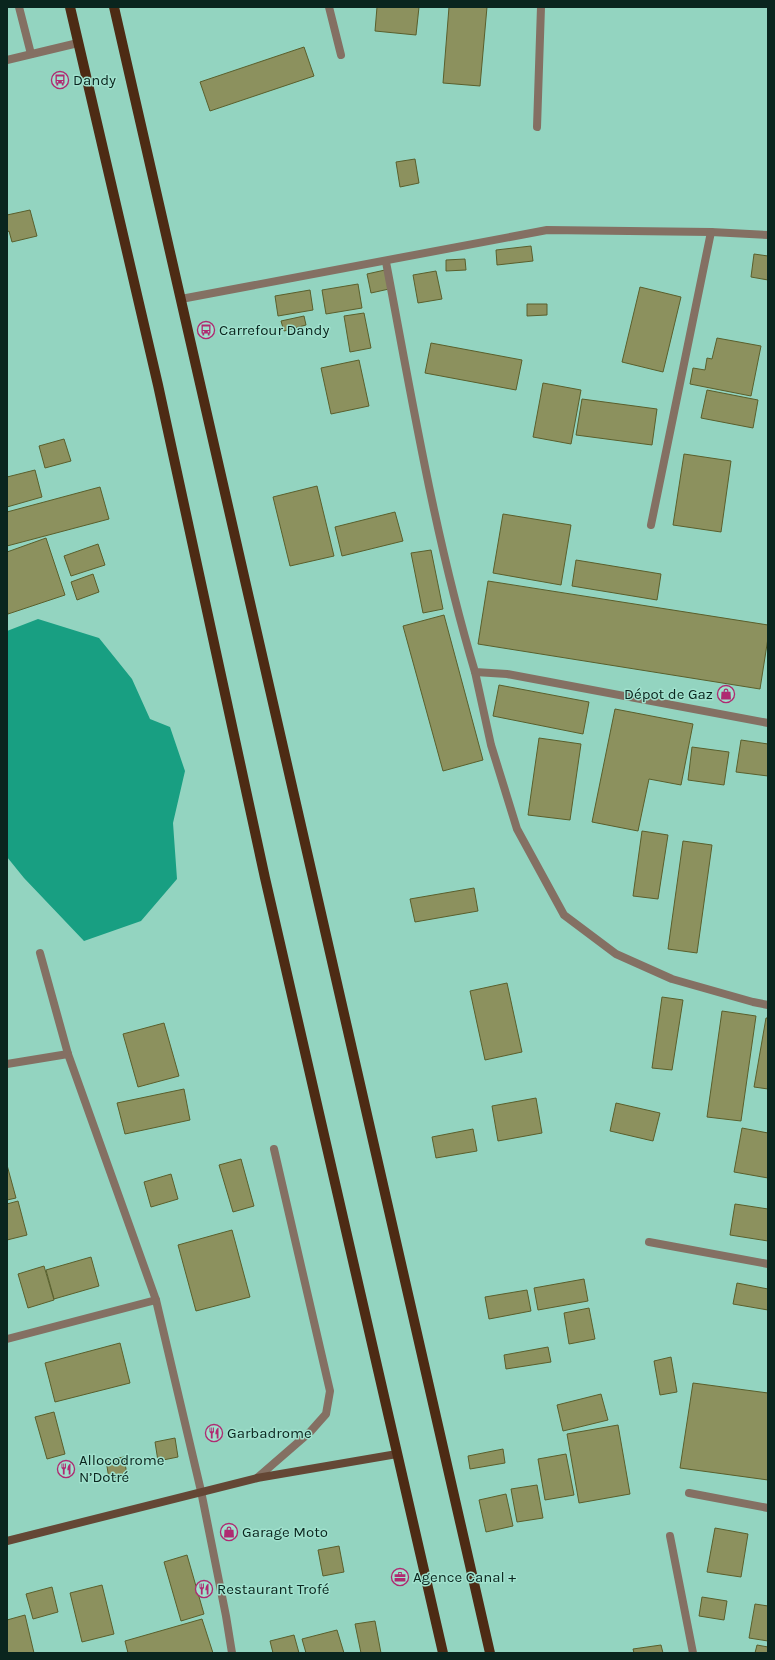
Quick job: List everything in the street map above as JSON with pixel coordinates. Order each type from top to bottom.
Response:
[{"type":"main road","points":[[70,7],[158,385],[265,878],[442,1653]]},
{"type":"main road","points":[[114,7],[490,1653]]},
{"type":"street","points":[[19,7],[31,54]]},
{"type":"street","points":[[329,7],[341,55]]},
{"type":"street","points":[[537,127],[541,7]]},
{"type":"street","points":[[7,60],[78,43]]},
{"type":"street","points":[[181,299],[386,262],[547,230],[711,232],[768,235]]},
{"type":"street","points":[[651,525],[711,232]]},
{"type":"street","points":[[386,262],[436,524],[463,633],[475,672],[491,746],[517,829],[564,915],[616,954],[672,979],[768,1005]]},
{"type":"street","points":[[475,672],[522,676],[768,723]]},
{"type":"street","points":[[40,954],[68,1054],[156,1300],[201,1491],[232,1653]]},
{"type":"street","points":[[7,1064],[68,1054]]},
{"type":"street","points":[[257,1478],[310,1432],[326,1414],[330,1391],[274,1149]]},
{"type":"street","points":[[649,1242],[768,1264]]},
{"type":"street","points":[[7,1338],[156,1300]]},
{"type":"street","points":[[7,1541],[257,1478],[397,1454]]},
{"type":"street","points":[[689,1493],[768,1508]]},
{"type":"street","points":[[670,1536],[693,1653]]},
{"type":"shaded area","points":[[38,619],[99,638],[132,679],[150,719],[170,727],[185,771],[173,823],[177,879],[141,921],[84,941],[24,878],[7,857],[7,631]]},
{"type":"building","points":[[377,7],[419,7],[416,35],[375,31]]},
{"type":"building","points":[[449,7],[487,7],[480,86],[443,83]]},
{"type":"building","points":[[304,47],[314,76],[210,111],[200,82]]},
{"type":"building","points":[[415,159],[419,183],[400,187],[396,162]]},
{"type":"building","points":[[30,210],[37,236],[12,242],[9,231],[7,232],[7,215]]},
{"type":"building","points":[[531,246],[533,261],[497,265],[496,250]]},
{"type":"building","points":[[754,254],[768,256],[768,280],[751,277]]},
{"type":"building","points":[[465,259],[466,270],[446,271],[446,260]]},
{"type":"building","points":[[385,270],[389,289],[371,293],[367,274]]},
{"type":"building","points":[[436,271],[442,299],[418,303],[413,275]]},
{"type":"building","points":[[358,284],[362,308],[326,314],[322,290]]},
{"type":"building","points":[[640,287],[681,297],[663,372],[622,362]]},
{"type":"building","points":[[310,290],[313,310],[278,316],[275,296]]},
{"type":"building","points":[[527,304],[547,304],[547,315],[527,316]]},
{"type":"building","points":[[364,313],[371,348],[350,352],[344,316]]},
{"type":"building","points":[[304,316],[306,325],[284,331],[281,321]]},
{"type":"building","points":[[717,338],[761,346],[751,396],[690,384],[693,368],[705,370],[707,358],[712,359]]},
{"type":"building","points":[[431,343],[522,360],[516,390],[425,373]]},
{"type":"building","points":[[359,360],[369,406],[331,414],[321,368]]},
{"type":"building","points":[[543,383],[581,390],[571,444],[533,437]]},
{"type":"building","points":[[707,390],[758,400],[753,428],[701,418]]},
{"type":"building","points":[[582,399],[657,409],[652,445],[576,435]]},
{"type":"building","points":[[64,439],[71,461],[45,468],[39,446]]},
{"type":"building","points":[[684,454],[731,461],[721,532],[673,525]]},
{"type":"building","points":[[35,470],[42,497],[7,507],[7,477]]},
{"type":"building","points":[[317,486],[334,556],[290,566],[273,497]]},
{"type":"building","points":[[100,487],[109,519],[7,546],[7,512]]},
{"type":"building","points":[[395,512],[403,541],[342,556],[335,527]]},
{"type":"building","points":[[503,514],[571,525],[561,585],[493,573]]},
{"type":"building","points":[[46,538],[65,595],[8,614],[7,552]]},
{"type":"building","points":[[98,544],[105,565],[71,576],[64,556]]},
{"type":"building","points":[[431,550],[443,609],[423,613],[411,553]]},
{"type":"building","points":[[576,560],[661,574],[657,600],[572,586]]},
{"type":"building","points":[[93,574],[99,592],[77,600],[71,582]]},
{"type":"building","points":[[488,581],[768,625],[768,638],[760,689],[478,644]]},
{"type":"building","points":[[444,615],[483,760],[443,771],[403,626]]},
{"type":"building","points":[[499,685],[589,702],[583,734],[493,716]]},
{"type":"building","points":[[615,709],[693,724],[681,785],[649,779],[638,831],[592,822]]},
{"type":"building","points":[[539,738],[581,744],[570,820],[528,815]]},
{"type":"building","points":[[741,740],[768,744],[768,776],[736,772]]},
{"type":"building","points":[[692,747],[729,752],[724,785],[688,780]]},
{"type":"building","points":[[642,831],[668,835],[658,899],[633,896]]},
{"type":"building","points":[[683,841],[712,845],[697,953],[668,949]]},
{"type":"building","points":[[474,888],[478,911],[415,922],[410,899]]},
{"type":"building","points":[[507,983],[522,1052],[485,1060],[470,991]]},
{"type":"building","points":[[662,997],[683,1000],[672,1070],[652,1068]]},
{"type":"building","points":[[722,1011],[756,1016],[741,1121],[707,1117]]},
{"type":"building","points":[[766,1018],[768,1018],[768,1089],[754,1087]]},
{"type":"building","points":[[164,1023],[179,1076],[138,1087],[123,1034]]},
{"type":"building","points":[[184,1089],[190,1120],[125,1134],[117,1103]]},
{"type":"building","points":[[536,1098],[542,1133],[498,1141],[492,1106]]},
{"type":"building","points":[[616,1103],[660,1113],[653,1141],[610,1131]]},
{"type":"building","points":[[742,1128],[768,1133],[768,1178],[734,1172]]},
{"type":"building","points":[[473,1129],[477,1151],[436,1158],[432,1137]]},
{"type":"building","points":[[241,1159],[254,1206],[233,1212],[219,1165]]},
{"type":"building","points":[[7,1165],[16,1198],[7,1200]]},
{"type":"building","points":[[171,1174],[178,1199],[151,1207],[144,1182]]},
{"type":"building","points":[[18,1201],[27,1235],[7,1240],[7,1204]]},
{"type":"building","points":[[735,1204],[768,1209],[768,1241],[730,1235]]},
{"type":"building","points":[[232,1230],[250,1297],[196,1311],[178,1245]]},
{"type":"building","points":[[91,1257],[99,1286],[54,1299],[46,1270]]},
{"type":"building","points":[[44,1266],[54,1300],[28,1308],[18,1274]]},
{"type":"building","points":[[584,1279],[588,1301],[538,1310],[534,1288]]},
{"type":"building","points":[[737,1283],[768,1289],[768,1310],[733,1304]]},
{"type":"building","points":[[527,1290],[531,1311],[489,1319],[485,1297]]},
{"type":"building","points":[[589,1308],[595,1339],[569,1344],[564,1313]]},
{"type":"building","points":[[120,1343],[130,1383],[55,1402],[45,1363]]},
{"type":"building","points":[[548,1347],[551,1362],[506,1369],[504,1355]]},
{"type":"building","points":[[671,1357],[677,1392],[660,1395],[654,1361]]},
{"type":"building","points":[[693,1383],[768,1393],[768,1480],[680,1468]]},
{"type":"building","points":[[601,1394],[608,1420],[563,1431],[557,1405]]},
{"type":"building","points":[[54,1412],[65,1454],[47,1459],[35,1417]]},
{"type":"building","points":[[618,1425],[630,1494],[579,1503],[567,1434]]},
{"type":"building","points":[[175,1438],[178,1457],[158,1461],[155,1442]]},
{"type":"building","points":[[503,1449],[505,1463],[470,1469],[468,1456]]},
{"type":"building","points":[[566,1454],[574,1495],[545,1500],[538,1459]]},
{"type":"building","points":[[124,1457],[127,1475],[109,1479],[106,1460]]},
{"type":"building","points":[[537,1485],[543,1518],[517,1522],[511,1489]]},
{"type":"building","points":[[506,1494],[513,1526],[486,1532],[479,1500]]},
{"type":"building","points":[[715,1528],[748,1534],[741,1577],[707,1572]]},
{"type":"building","points":[[339,1546],[344,1572],[323,1576],[318,1550]]},
{"type":"building","points":[[187,1555],[204,1614],[181,1621],[164,1562]]},
{"type":"building","points":[[102,1585],[114,1634],[82,1642],[70,1593]]},
{"type":"building","points":[[52,1587],[58,1612],[33,1619],[26,1594]]},
{"type":"building","points":[[702,1597],[727,1601],[724,1620],[699,1616]]},
{"type":"building","points":[[755,1604],[768,1606],[768,1641],[749,1638]]},
{"type":"building","points":[[25,1615],[34,1653],[7,1653],[7,1620]]},
{"type":"building","points":[[202,1619],[213,1653],[128,1653],[125,1641]]},
{"type":"building","points":[[375,1621],[381,1653],[361,1653],[355,1624]]},
{"type":"building","points":[[337,1630],[344,1653],[306,1653],[302,1639]]},
{"type":"building","points":[[294,1635],[299,1653],[273,1653],[270,1641]]},
{"type":"building","points":[[661,1645],[663,1653],[634,1653],[633,1649]]},
{"type":"building","points":[[757,1645],[768,1647],[768,1653],[755,1653]]},
{"type":"place","name":"Dandy","points":[[60,80]]},
{"type":"place","name":"Carrefour Dandy","points":[[206,330]]},
{"type":"place","name":"Dépot de Gaz","points":[[726,694]]},
{"type":"place","name":"Garbadrome","points":[[214,1433]]},
{"type":"place","name":"Allocodrome N’Dotré","points":[[66,1469]]},
{"type":"place","name":"Garage Moto","points":[[229,1532]]},
{"type":"place","name":"Agence Canal +","points":[[400,1577]]},
{"type":"place","name":"Restaurant Trofé","points":[[204,1589]]}]
